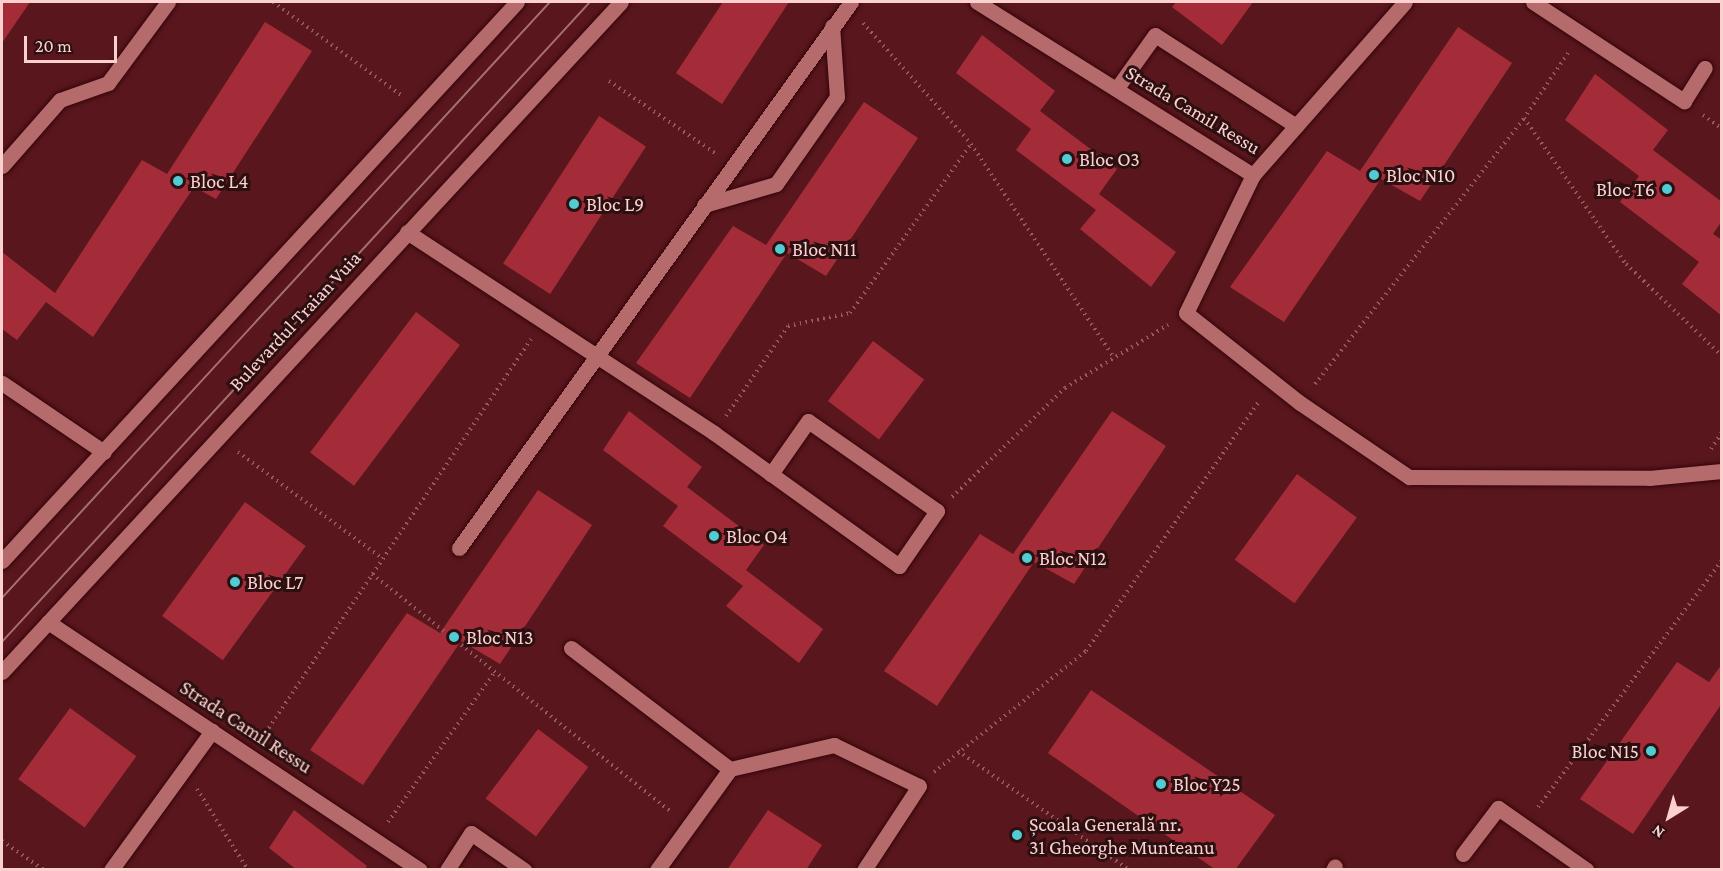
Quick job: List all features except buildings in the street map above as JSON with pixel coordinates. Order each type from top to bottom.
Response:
[{"type":"street","points":[[2,166],[60,100],[108,83],[168,2]]},
{"type":"street","points":[[2,561],[517,2]]},
{"type":"street","name":"Bulevardul Traian Vuia","points":[[2,672],[217,436],[621,2]]},
{"type":"street","name":"Strada Camil Ressu","points":[[977,2],[1253,175],[1405,2]]},
{"type":"street","points":[[1533,2],[1580,36],[1684,101],[1705,68]]},
{"type":"street","points":[[459,548],[850,4]]},
{"type":"street","points":[[704,205],[776,184],[837,97],[832,26]]},
{"type":"street","points":[[1117,88],[1155,34],[1296,126]]},
{"type":"street","points":[[1253,175],[1186,314],[1300,403],[1409,477],[1649,478],[1722,471]]},
{"type":"street","points":[[407,232],[542,324],[714,433],[771,474],[899,566],[937,511],[808,421],[771,474]]},
{"type":"street","points":[[2,383],[104,452]]},
{"type":"street","name":"Strada Camil Ressu","points":[[48,622],[376,838],[420,870]]},
{"type":"street","points":[[571,648],[730,769]]},
{"type":"street","points":[[111,870],[186,771],[212,731]]},
{"type":"street","points":[[657,870],[730,769],[834,745],[919,786],[864,870]]},
{"type":"street","points":[[1463,854],[1498,808],[1587,870]]},
{"type":"street","points":[[447,870],[471,833],[524,870]]},
{"type":"path","points":[[273,2],[420,108]]},
{"type":"path","points":[[850,4],[971,144],[1114,358]]},
{"type":"path","points":[[1300,403],[1524,118],[1580,36]]},
{"type":"path","points":[[609,81],[733,165]]},
{"type":"path","points":[[1524,118],[1626,264],[1722,356]]},
{"type":"path","points":[[714,433],[788,326],[850,314],[971,144]]},
{"type":"path","points":[[937,511],[1065,388],[1186,314]]},
{"type":"path","points":[[251,755],[542,324]]},
{"type":"path","points":[[919,786],[958,751],[1086,651],[1272,382]]},
{"type":"path","points":[[217,436],[382,558]]},
{"type":"path","points":[[1524,827],[1722,560]]},
{"type":"path","points":[[372,574],[688,826]]},
{"type":"path","points":[[376,838],[494,673]]},
{"type":"path","points":[[958,751],[1129,870]]},
{"type":"path","points":[[186,771],[249,870]]},
{"type":"path","points":[[2,841],[44,870]]},
{"type":"tram line","points":[[2,598],[550,2]]},
{"type":"tram line","points":[[2,642],[590,2]]},
{"type":"place","name":"Bloc O3","points":[[1067,159]]},
{"type":"place","name":"Bloc N10","points":[[1374,175]]},
{"type":"place","name":"Bloc L4","points":[[178,181]]},
{"type":"place","name":"Bloc T6","points":[[1667,189]]},
{"type":"place","name":"Bloc L9","points":[[574,204]]},
{"type":"place","name":"Bloc N11","points":[[780,249]]},
{"type":"place","name":"Bloc O4","points":[[714,536]]},
{"type":"place","name":"Bloc N12","points":[[1027,558]]},
{"type":"place","name":"Bloc L7","points":[[235,582]]},
{"type":"place","name":"Bloc N13","points":[[454,637]]},
{"type":"place","name":"Bloc N15","points":[[1651,751]]},
{"type":"place","name":"Bloc Y25","points":[[1161,784]]},
{"type":"place","name":"Școala Generală nr. 31 Gheorghe Munteanu","points":[[1017,835]]}]
